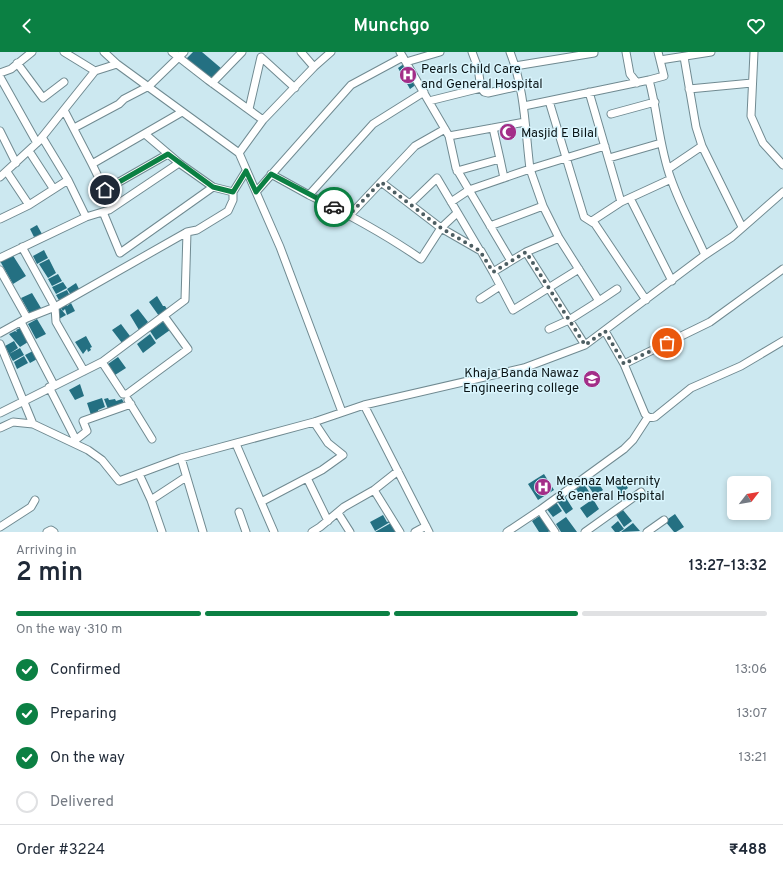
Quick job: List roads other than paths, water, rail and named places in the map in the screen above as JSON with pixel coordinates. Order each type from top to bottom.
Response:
[{"type":"street","points":[[0,73],[11,69],[32,52]]},
{"type":"street","points":[[64,52],[95,71]]},
{"type":"street","points":[[104,52],[117,64],[239,153],[280,247],[342,412]]},
{"type":"street","points":[[172,52],[181,55],[212,83],[264,120]]},
{"type":"street","points":[[212,83],[242,52]]},
{"type":"street","points":[[301,52],[314,67]]},
{"type":"street","points":[[239,153],[264,120],[296,88],[314,67],[331,52]]},
{"type":"street","points":[[256,192],[351,85],[403,57],[440,52]]},
{"type":"street","points":[[472,52],[478,68],[481,88],[484,92],[488,93],[520,86]]},
{"type":"street","points":[[510,52],[515,66],[524,106],[530,169],[543,206],[559,238],[600,301]]},
{"type":"street","points":[[515,66],[594,52]]},
{"type":"street","points":[[626,52],[630,74],[636,83]]},
{"type":"street","points":[[524,106],[664,76],[658,52]]},
{"type":"street","points":[[660,60],[711,52]]},
{"type":"street","points":[[754,52],[750,116],[763,143],[783,165]]},
{"type":"street","points":[[74,128],[149,86],[181,55]]},
{"type":"street","points":[[249,109],[261,57],[296,88]]},
{"type":"street","points":[[403,57],[449,136],[456,168],[511,261]]},
{"type":"street","points":[[684,57],[696,127],[702,146],[742,227]]},
{"type":"street","points":[[18,64],[43,98],[64,82]]},
{"type":"street","points":[[0,177],[39,140],[95,71],[117,64]]},
{"type":"street","points":[[0,77],[39,140],[68,180],[86,217]]},
{"type":"street","points":[[649,80],[655,102],[661,143],[671,179],[705,255]]},
{"type":"street","points":[[689,89],[752,83]]},
{"type":"street","points":[[429,100],[481,88]]},
{"type":"street","points":[[309,195],[373,124],[424,92]]},
{"type":"street","points":[[589,92],[621,202]]},
{"type":"street","points":[[549,100],[584,216],[592,221],[646,300]]},
{"type":"street","points":[[611,114],[655,102]]},
{"type":"street","points":[[64,110],[113,207]]},
{"type":"street","points":[[93,166],[92,164],[182,112]]},
{"type":"street","points":[[449,136],[525,122]]},
{"type":"street","points":[[493,128],[504,178]]},
{"type":"street","points":[[350,214],[415,146],[445,129]]},
{"type":"street","points":[[0,131],[16,163]]},
{"type":"street","points":[[145,134],[179,163],[213,187],[233,192]]},
{"type":"street","points":[[609,158],[661,143]]},
{"type":"street","points":[[451,202],[469,190],[567,157],[605,146]]},
{"type":"street","points":[[668,169],[702,146]]},
{"type":"street","points":[[29,151],[53,188]]},
{"type":"street","points":[[105,190],[168,154]]},
{"type":"street","points":[[458,171],[500,159]]},
{"type":"street","points":[[0,258],[86,217],[103,212],[113,207],[179,163]]},
{"type":"street","points":[[0,333],[24,320],[55,308],[187,232],[197,230],[228,211],[233,200],[233,192],[246,171]]},
{"type":"street","points":[[7,172],[29,205]]},
{"type":"street","points":[[271,174],[309,195],[350,214],[392,239],[421,259],[441,228],[457,213]]},
{"type":"street","points":[[410,204],[437,178],[493,272],[513,310],[579,269]]},
{"type":"street","points":[[592,221],[621,202],[671,179]]},
{"type":"street","points":[[0,219],[29,205],[53,188],[68,180]]},
{"type":"street","points":[[381,182],[441,228],[480,251]]},
{"type":"street","points":[[103,212],[120,253],[213,187]]},
{"type":"street","points":[[0,428],[13,422],[33,424],[75,441],[98,456],[119,481],[181,458],[314,422],[364,404],[524,368],[585,345],[705,255],[732,237],[783,192]]},
{"type":"street","points":[[630,198],[672,281]]},
{"type":"street","points":[[490,226],[543,206]]},
{"type":"street","points":[[0,413],[102,362],[185,300],[187,232]]},
{"type":"street","points":[[493,272],[526,252],[559,238]]},
{"type":"street","points":[[22,247],[55,308],[56,322],[84,372]]},
{"type":"street","points":[[526,252],[585,345]]},
{"type":"street","points":[[624,364],[710,322],[783,269]]},
{"type":"street","points":[[0,270],[24,320],[75,441]]},
{"type":"street","points":[[480,299],[500,286]]},
{"type":"street","points":[[549,329],[569,320],[617,289]]},
{"type":"street","points":[[125,395],[188,349],[164,316]]},
{"type":"street","points":[[605,331],[624,364],[648,417]]},
{"type":"street","points":[[648,417],[655,417],[691,388],[741,366],[783,341]]},
{"type":"street","points":[[0,345],[33,424]]},
{"type":"street","points":[[102,362],[131,404],[152,439]]},
{"type":"street","points":[[75,441],[87,431],[83,421],[131,404]]},
{"type":"street","points":[[364,404],[428,529],[415,532]]},
{"type":"street","points":[[507,532],[624,449],[633,440],[648,417]]},
{"type":"street","points":[[261,502],[322,470],[343,455],[328,443],[314,422]]},
{"type":"street","points":[[236,444],[274,532]]},
{"type":"street","points":[[181,458],[203,532]]},
{"type":"street","points":[[312,532],[344,507],[374,490],[398,471]]},
{"type":"street","points":[[139,474],[151,500],[162,532]]},
{"type":"street","points":[[151,500],[186,477]]},
{"type":"street","points":[[307,478],[328,521]]},
{"type":"street","points":[[374,490],[400,532]]},
{"type":"street","points":[[589,531],[641,492]]},
{"type":"street","points":[[0,527],[31,507],[35,500]]},
{"type":"street","points":[[540,510],[555,532]]},
{"type":"street","points":[[238,512],[246,532]]},
{"type":"street","points":[[338,513],[350,532]]},
{"type":"street","points":[[647,532],[664,520]]},
{"type":"street","points":[[47,532],[52,530],[54,532]]},
{"type":"place","name":"Pearls Child Care and General Hospital","points":[[408,75]]},
{"type":"place","name":"Masjid E Bilal","points":[[508,132]]},
{"type":"place","name":"Khaja Banda Nawaz Engineering college","points":[[592,379]]},
{"type":"place","name":"Meenaz Maternity & General Hospital","points":[[543,487]]}]
